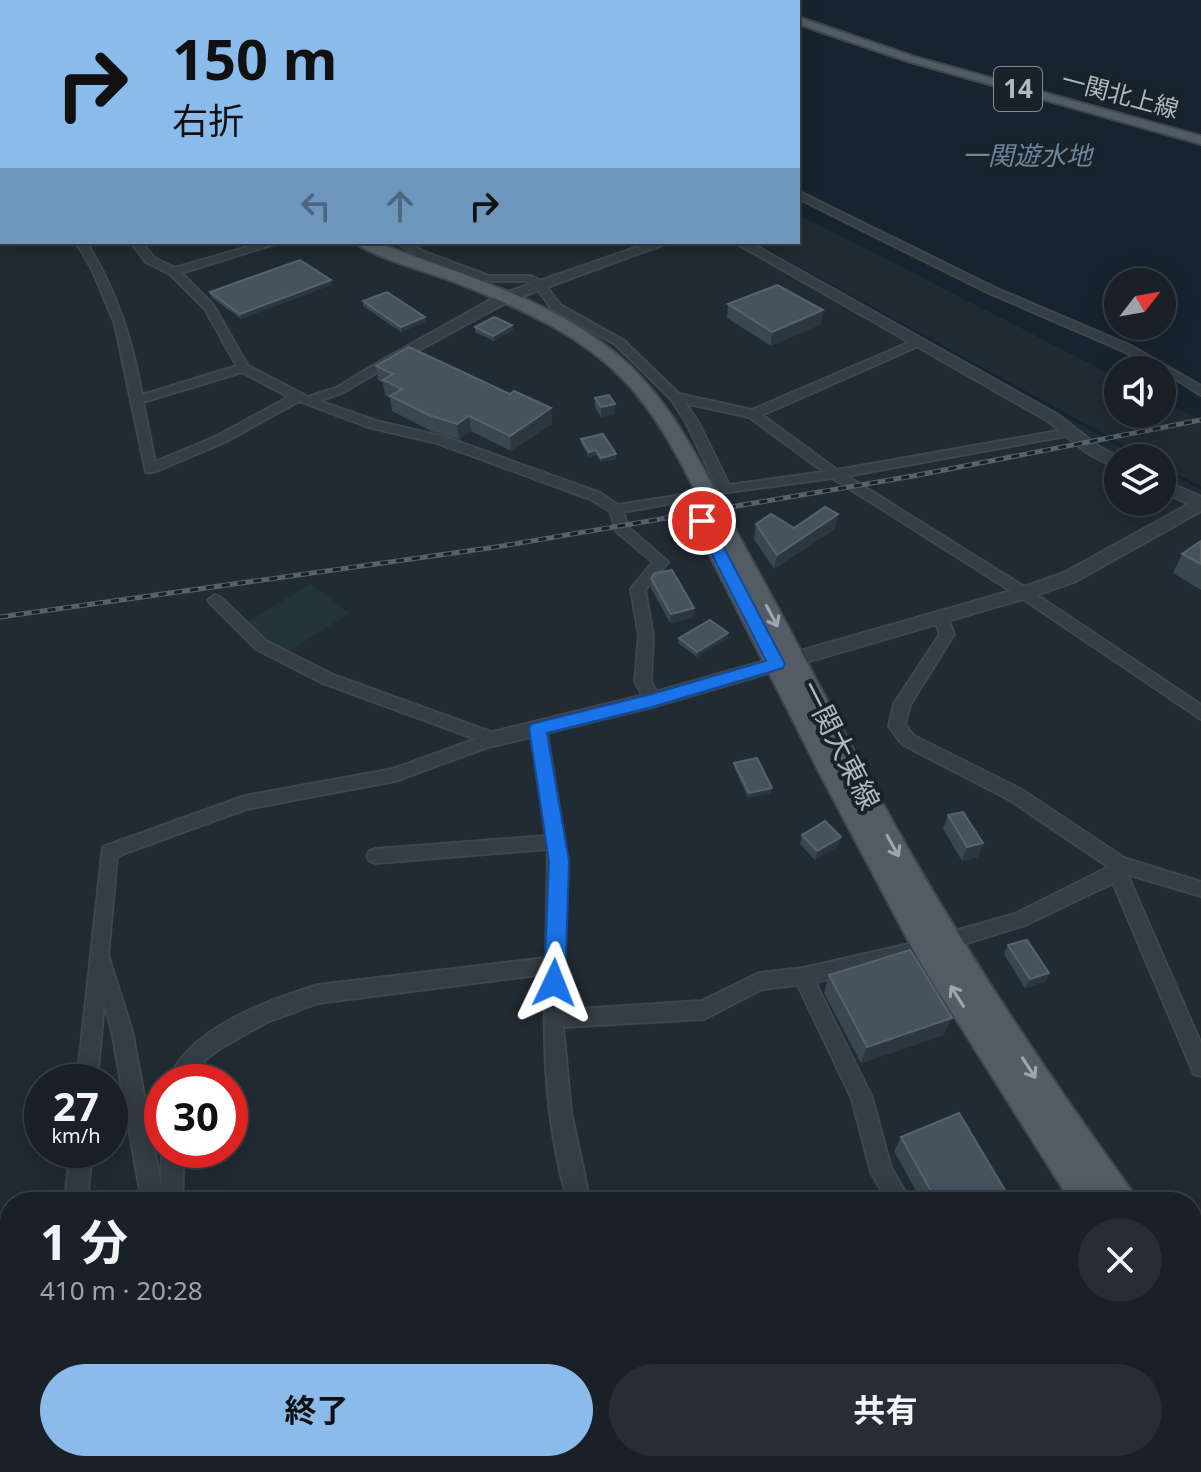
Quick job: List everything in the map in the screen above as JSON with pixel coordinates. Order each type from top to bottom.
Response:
[{"type":"main road","name":"一関北上線","points":[[800,21],[925,63],[1201,140]]},
{"type":"main road","name":"一関大東線","points":[[346,244],[553,319],[609,355],[661,412],[786,661]]},
{"type":"main road","name":"一関大東線","points":[[367,244],[499,300],[562,335],[599,361],[644,409],[690,496],[891,842],[937,944],[1084,1192]]},
{"type":"main road","name":"一関大東線","points":[[937,944],[1112,1192]]},
{"type":"street","points":[[800,195],[993,291],[1079,326],[1175,372],[1201,391]]},
{"type":"street","points":[[82,244],[103,279],[127,343],[150,469],[221,439],[304,398],[340,390],[499,300],[658,244]]},
{"type":"street","points":[[138,244],[150,260],[174,272],[209,307],[244,368],[304,398],[372,424],[441,440],[592,494],[616,509],[622,529],[661,562],[638,589],[646,636],[643,681],[652,700]]},
{"type":"street","points":[[174,272],[269,244]]},
{"type":"street","points":[[405,244],[420,254],[481,277],[495,280],[520,276],[540,285],[550,302],[619,342],[675,397],[692,422],[725,490],[835,474],[1071,431]]},
{"type":"street","points":[[744,244],[1071,431],[1104,456]]},
{"type":"street","points":[[753,414],[919,342]]},
{"type":"street","points":[[137,400],[244,368]]},
{"type":"street","points":[[675,397],[753,414],[835,474],[1024,593],[1201,713]]},
{"type":"street","points":[[1176,492],[1201,504]]},
{"type":"street","points":[[616,509],[690,496]]},
{"type":"street","points":[[89,1064],[109,852],[114,848],[245,803],[395,775],[493,739],[652,700],[1024,593],[1070,577],[1201,504]]},
{"type":"street","points":[[215,600],[261,645],[328,679],[493,739]]},
{"type":"street","points":[[940,616],[947,634],[902,704],[897,726],[908,740],[1016,795],[1118,868],[1201,889]]},
{"type":"street","points":[[538,728],[559,861],[554,1019],[561,1112],[576,1192]]},
{"type":"street","points":[[376,856],[555,842]]},
{"type":"street","points":[[554,1019],[704,1010],[759,981],[803,976],[937,944],[1019,920],[1118,868]]},
{"type":"street","points":[[1118,868],[1201,1067]]},
{"type":"street","points":[[100,952],[122,1031],[151,1192]]},
{"type":"street","points":[[188,1064],[239,1027],[291,1001],[318,994],[555,965]]},
{"type":"street","points":[[803,976],[862,1098],[882,1172],[894,1192]]},
{"type":"street","points":[[77,1192],[79,1168]]},
{"type":"street","points":[[171,1192],[172,1168]]},
{"type":"shaded area","points":[[310,584],[350,613],[275,660],[236,629]]},
{"type":"water","name":"一関遊水地","points":[[800,0],[1201,0],[1201,420],[1176,407],[1176,356],[1104,356],[1104,371],[800,215]]},
{"type":"building","points":[[300,260],[331,280],[240,314],[210,292]]},
{"type":"building","points":[[777,285],[823,310],[772,332],[728,304]]},
{"type":"building","points":[[387,292],[425,317],[401,327],[363,301]]},
{"type":"building","points":[[494,317],[512,325],[493,336],[475,327]]},
{"type":"building","points":[[409,347],[510,394],[514,391],[551,408],[510,436],[469,416],[457,424],[429,415],[390,396],[402,389],[383,380],[393,374],[376,366]]},
{"type":"building","points":[[609,395],[615,404],[601,407],[595,398]]},
{"type":"building","points":[[603,434],[616,454],[601,458],[596,450],[589,452],[581,439]]},
{"type":"building","points":[[825,507],[838,514],[777,555],[756,524],[771,514],[794,528]]},
{"type":"building","points":[[1201,541],[1201,564],[1182,554]]},
{"type":"building","points":[[672,570],[694,608],[671,614],[651,578],[655,573]]},
{"type":"building","points":[[710,620],[728,633],[697,652],[679,638]]},
{"type":"building","points":[[757,758],[772,788],[749,793],[734,763]]},
{"type":"building","points":[[963,812],[983,843],[967,847],[948,815]]},
{"type":"building","points":[[825,821],[841,837],[817,851],[802,835]]},
{"type":"building","points":[[1027,940],[1049,973],[1030,979],[1008,945]]},
{"type":"building","points":[[910,950],[952,1018],[867,1047],[829,975]]},
{"type":"building","points":[[959,1113],[1006,1192],[931,1192],[901,1137]]},
{"type":"waterway","points":[[756,244],[1119,444]]},
{"type":"waterway","points":[[1176,475],[1201,488]]},
{"type":"railway","points":[[0,617],[496,547],[913,476],[1201,420]]},
{"type":"route","points":[[554,983],[559,861],[538,728],[652,700],[777,664],[702,521]]}]
